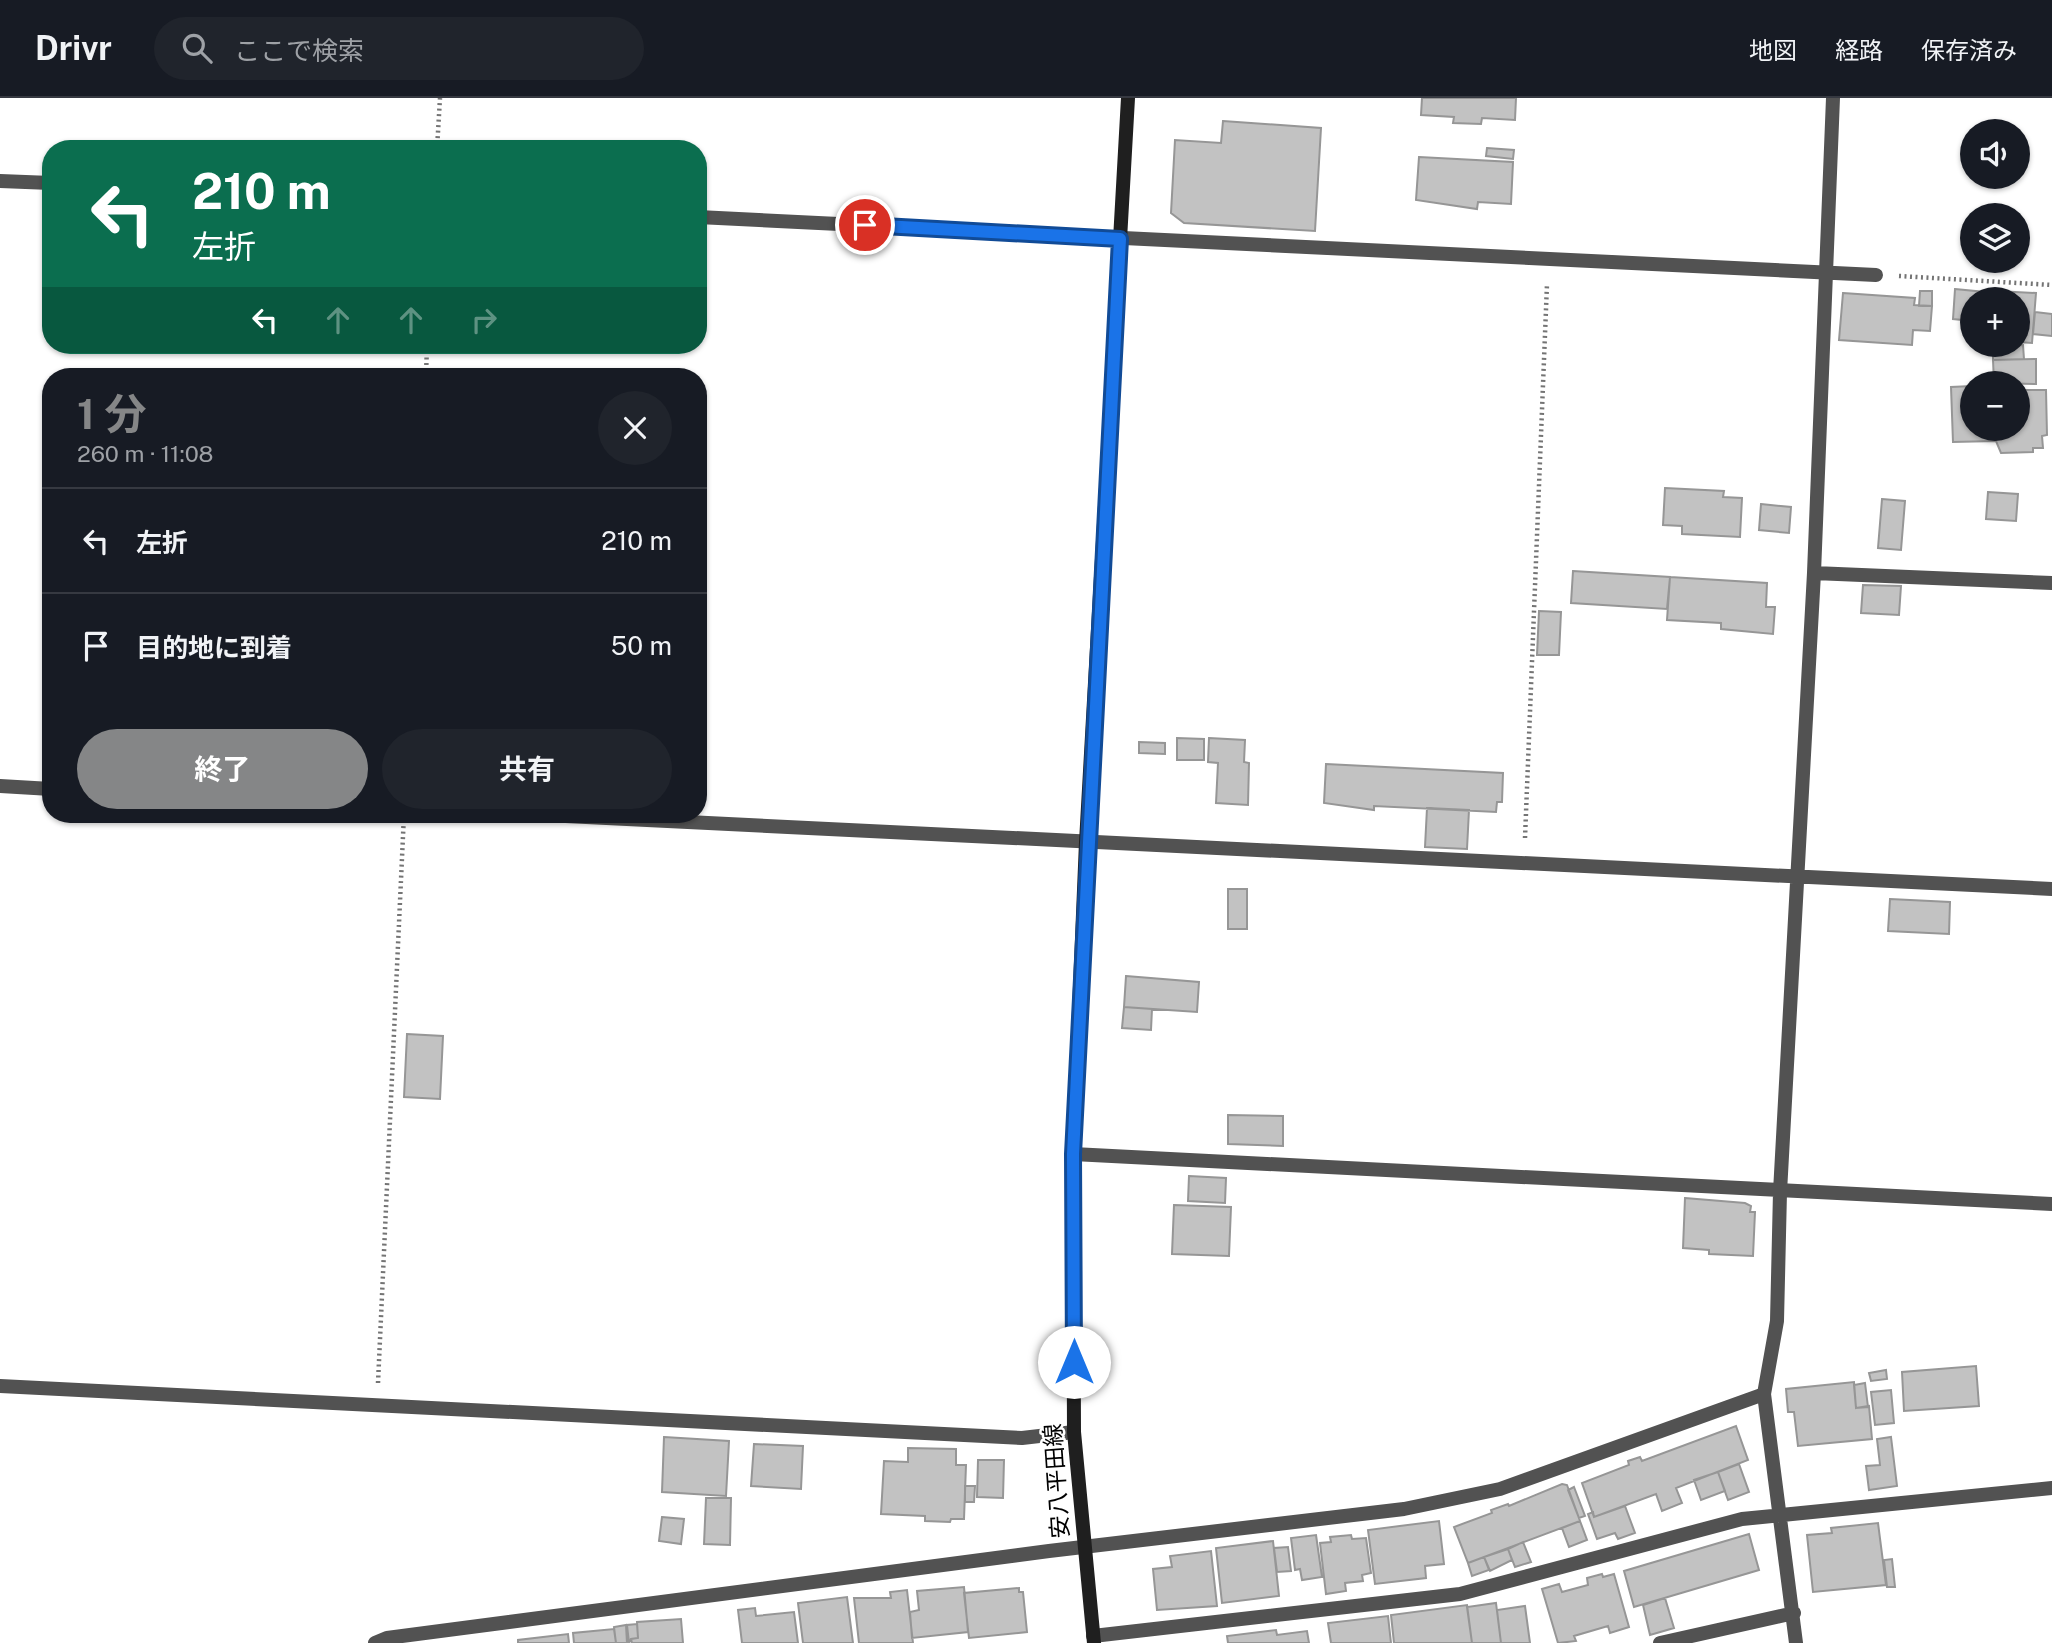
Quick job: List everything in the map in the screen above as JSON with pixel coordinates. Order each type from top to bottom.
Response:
[{"type":"main road","name":"安八平田線","points":[[1094,1640],[1074,1432],[1073,1154],[1086,842],[1128,98]]},
{"type":"street","points":[[1796,1643],[1782,1516],[1764,1394],[1777,1321],[1780,1192],[1814,573],[1833,98]]},
{"type":"street","points":[[0,181],[42,183]]},
{"type":"street","points":[[707,217],[1876,275]]},
{"type":"street","points":[[1814,573],[2052,583]]},
{"type":"street","points":[[0,786],[42,788]]},
{"type":"street","points":[[705,823],[2052,889]]},
{"type":"street","points":[[1073,1154],[2052,1204]]},
{"type":"street","points":[[0,1386],[1022,1438],[1074,1432]]},
{"type":"street","points":[[383,1641],[1084,1547],[1404,1509],[1500,1489],[1764,1394]]},
{"type":"street","points":[[1094,1640],[1460,1594],[1742,1519],[2052,1488]]},
{"type":"street","points":[[1661,1643],[1794,1613]]},
{"type":"path","points":[[438,140],[440,98]]},
{"type":"path","points":[[1524,863],[1548,259]]},
{"type":"path","points":[[1876,275],[2052,285]]},
{"type":"path","points":[[377,1405],[404,823]]},
{"type":"building","points":[[1422,98],[1516,98],[1515,120],[1482,118],[1481,124],[1453,123],[1454,117],[1421,115]]},
{"type":"building","points":[[1223,121],[1321,128],[1315,231],[1184,223],[1171,213],[1175,140],[1221,143]]},
{"type":"building","points":[[1487,148],[1514,150],[1513,159],[1486,156]]},
{"type":"building","points":[[1419,157],[1513,162],[1511,204],[1478,202],[1477,209],[1416,200]]},
{"type":"building","points":[[1955,289],[1960,290],[1960,320],[1953,319]]},
{"type":"building","points":[[1920,291],[1932,291],[1932,306],[1919,306]]},
{"type":"building","points":[[1843,293],[1915,298],[1914,305],[1932,306],[1930,331],[1913,330],[1912,345],[1839,340]]},
{"type":"building","points":[[2030,293],[2036,293],[2030,343]]},
{"type":"building","points":[[2035,312],[2052,314],[2052,336],[2033,334]]},
{"type":"building","points":[[1993,357],[2024,359],[1993,360]]},
{"type":"building","points":[[2036,359],[2036,384],[2030,384],[2030,371],[1993,371],[1993,360]]},
{"type":"building","points":[[1951,387],[1960,387],[1960,441],[1996,441],[1953,442]]},
{"type":"building","points":[[2030,390],[2046,390],[2047,435],[2042,436],[2043,448],[2033,448],[2033,452],[2001,453],[1996,441],[2030,441]]},
{"type":"building","points":[[1665,488],[1724,491],[1723,497],[1742,498],[1740,537],[1682,534],[1682,526],[1663,525]]},
{"type":"building","points":[[1988,492],[2018,494],[2016,521],[1986,519]]},
{"type":"building","points":[[1882,499],[1905,501],[1901,550],[1878,548]]},
{"type":"building","points":[[1761,504],[1791,507],[1789,533],[1759,530]]},
{"type":"building","points":[[1573,571],[1670,577],[1667,609],[1571,603]]},
{"type":"building","points":[[1670,577],[1767,583],[1766,607],[1775,607],[1773,634],[1721,629],[1721,623],[1667,620]]},
{"type":"building","points":[[1863,585],[1901,586],[1899,615],[1861,613]]},
{"type":"building","points":[[1539,611],[1561,612],[1559,655],[1537,655]]},
{"type":"building","points":[[1177,738],[1204,739],[1204,760],[1177,760]]},
{"type":"building","points":[[1209,738],[1245,740],[1244,762],[1249,763],[1248,805],[1216,803],[1218,763],[1208,762]]},
{"type":"building","points":[[1139,742],[1165,743],[1165,754],[1139,753]]},
{"type":"building","points":[[1326,764],[1503,773],[1502,802],[1497,802],[1496,812],[1374,806],[1374,810],[1324,803]]},
{"type":"building","points":[[1427,808],[1469,810],[1467,849],[1425,847]]},
{"type":"building","points":[[1228,889],[1247,889],[1247,929],[1228,929]]},
{"type":"building","points":[[1890,899],[1950,902],[1949,934],[1888,931]]},
{"type":"building","points":[[1126,976],[1199,982],[1197,1012],[1124,1007]]},
{"type":"building","points":[[1124,1007],[1152,1009],[1151,1030],[1122,1028]]},
{"type":"building","points":[[407,1034],[443,1036],[440,1099],[404,1097]]},
{"type":"building","points":[[1228,1115],[1283,1116],[1283,1146],[1228,1144]]},
{"type":"building","points":[[1189,1176],[1226,1178],[1225,1203],[1188,1201]]},
{"type":"building","points":[[1685,1198],[1745,1203],[1751,1206],[1750,1212],[1755,1212],[1753,1256],[1709,1254],[1709,1250],[1683,1248]]},
{"type":"building","points":[[1174,1205],[1231,1207],[1229,1256],[1172,1254]]},
{"type":"building","points":[[1976,1366],[1979,1406],[1904,1411],[1902,1372]]},
{"type":"building","points":[[1886,1370],[1887,1379],[1871,1381],[1869,1373]]},
{"type":"building","points":[[1854,1382],[1856,1408],[1869,1406],[1872,1439],[1798,1446],[1794,1412],[1788,1412],[1786,1389]]},
{"type":"building","points":[[1865,1383],[1868,1407],[1856,1408],[1854,1385]]},
{"type":"building","points":[[1891,1390],[1894,1423],[1875,1425],[1871,1392]]},
{"type":"building","points":[[1736,1426],[1748,1460],[1676,1488],[1682,1503],[1662,1511],[1656,1494],[1594,1517],[1582,1483],[1629,1465],[1628,1461],[1640,1457],[1642,1461]]},
{"type":"building","points":[[664,1437],[729,1441],[726,1496],[662,1492]]},
{"type":"building","points":[[1891,1437],[1897,1486],[1869,1490],[1866,1466],[1880,1465],[1877,1439]]},
{"type":"building","points":[[754,1444],[803,1446],[801,1489],[751,1486]]},
{"type":"building","points":[[908,1448],[956,1449],[956,1465],[966,1465],[964,1519],[951,1519],[950,1522],[925,1521],[925,1516],[881,1514],[884,1461],[908,1462]]},
{"type":"building","points":[[978,1460],[1004,1460],[1003,1498],[977,1497]]},
{"type":"building","points":[[1739,1464],[1749,1492],[1728,1500],[1718,1472]]},
{"type":"building","points":[[1718,1472],[1725,1491],[1701,1500],[1694,1480]]},
{"type":"building","points":[[1562,1484],[1567,1485],[1580,1521],[1468,1563],[1454,1527],[1492,1513],[1491,1510],[1508,1504],[1509,1506]]},
{"type":"building","points":[[965,1486],[975,1486],[974,1502],[965,1502]]},
{"type":"building","points":[[1574,1487],[1585,1516],[1579,1518],[1568,1490]]},
{"type":"building","points":[[706,1498],[731,1498],[730,1545],[704,1544]]},
{"type":"building","points":[[1625,1506],[1635,1533],[1618,1539],[1615,1533],[1597,1539],[1588,1514],[1593,1512],[1594,1517]]},
{"type":"building","points":[[662,1517],[684,1519],[681,1544],[659,1541]]},
{"type":"building","points":[[1439,1521],[1444,1564],[1425,1566],[1426,1578],[1375,1584],[1368,1530]]},
{"type":"building","points":[[1580,1521],[1587,1540],[1569,1547],[1562,1528]]},
{"type":"building","points":[[1878,1523],[1886,1585],[1813,1592],[1807,1535],[1832,1533],[1831,1528]]},
{"type":"building","points":[[1749,1534],[1759,1570],[1634,1607],[1624,1571]]},
{"type":"building","points":[[1316,1535],[1322,1577],[1302,1580],[1300,1569],[1295,1570],[1291,1538]]},
{"type":"building","points":[[1351,1535],[1352,1539],[1366,1538],[1371,1573],[1362,1575],[1363,1581],[1345,1583],[1346,1591],[1326,1594],[1320,1543],[1331,1542],[1330,1537]]},
{"type":"building","points":[[1273,1541],[1279,1596],[1222,1603],[1216,1548]]},
{"type":"building","points":[[1523,1542],[1531,1562],[1515,1567],[1508,1549]]},
{"type":"building","points":[[1288,1547],[1291,1571],[1277,1572],[1274,1548]]},
{"type":"building","points":[[1508,1549],[1512,1560],[1490,1571],[1484,1557]]},
{"type":"building","points":[[1211,1551],[1217,1606],[1157,1610],[1153,1569],[1172,1567],[1170,1556]]},
{"type":"building","points":[[1484,1557],[1489,1570],[1472,1576],[1468,1563]]},
{"type":"building","points":[[1892,1559],[1895,1587],[1887,1587],[1884,1560]]},
{"type":"building","points":[[1602,1574],[1603,1577],[1614,1574],[1629,1627],[1610,1633],[1608,1626],[1574,1636],[1576,1641],[1558,1643],[1542,1589],[1559,1584],[1562,1592],[1588,1585],[1587,1578]]},
{"type":"building","points":[[964,1587],[968,1632],[912,1638],[910,1612],[919,1610],[917,1591]]},
{"type":"building","points":[[1019,1588],[1019,1592],[1023,1592],[1027,1632],[969,1638],[964,1593]]},
{"type":"building","points":[[907,1590],[913,1643],[859,1643],[854,1598],[891,1598],[890,1592]]},
{"type":"building","points":[[847,1597],[853,1643],[803,1643],[798,1603]]},
{"type":"building","points":[[1665,1598],[1674,1628],[1650,1635],[1643,1605]]},
{"type":"building","points":[[1496,1603],[1501,1643],[1472,1643],[1467,1607]]},
{"type":"building","points":[[1467,1605],[1472,1643],[1394,1643],[1391,1615]]},
{"type":"building","points":[[1525,1606],[1530,1643],[1501,1643],[1497,1610]]},
{"type":"building","points":[[755,1608],[756,1616],[794,1612],[798,1643],[742,1643],[738,1610]]},
{"type":"building","points":[[1388,1616],[1391,1643],[1331,1643],[1328,1623]]},
{"type":"building","points":[[681,1619],[683,1643],[632,1643],[631,1639],[638,1638],[637,1622]]},
{"type":"building","points":[[637,1624],[638,1638],[631,1639],[629,1643],[627,1625]]},
{"type":"building","points":[[626,1625],[627,1643],[616,1643],[614,1627]]},
{"type":"building","points":[[614,1629],[616,1643],[574,1643],[573,1633]]},
{"type":"building","points":[[1276,1630],[1277,1635],[1307,1631],[1309,1643],[1228,1643],[1227,1636]]},
{"type":"building","points":[[568,1634],[569,1643],[518,1643],[518,1640]]},
{"type":"route","points":[[865,225],[1120,239],[1088,814],[1073,1154],[1074,1362]]}]
